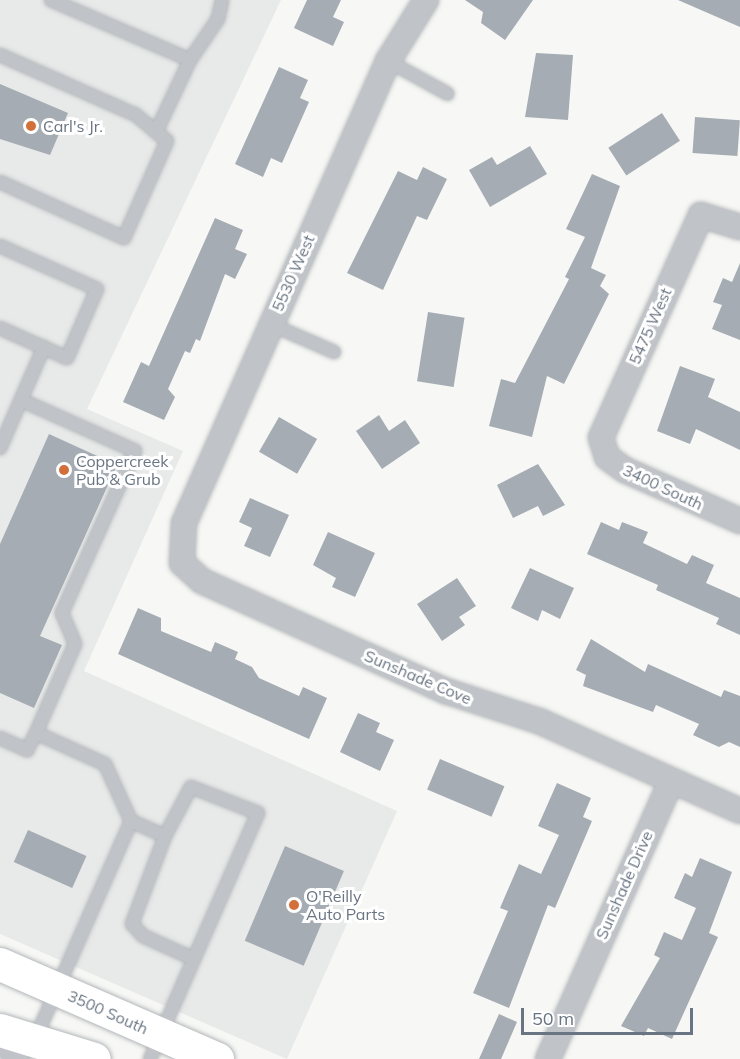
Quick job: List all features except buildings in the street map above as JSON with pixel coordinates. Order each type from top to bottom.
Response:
[{"type":"main road","name":"3500 South","points":[[0,964],[57,989],[155,1047],[217,1059]]},
{"type":"main road","points":[[0,1031],[25,1050],[94,1059]]},
{"type":"street","name":"5530 West","points":[[180,554],[184,523],[270,324],[388,61],[426,0]]},
{"type":"street","name":"5475 West","points":[[601,438],[701,215],[740,227]]},
{"type":"street","name":"3400 South","points":[[601,438],[607,457],[625,470],[740,521]]},
{"type":"street","name":"Sunshade Cove","points":[[180,554],[186,570],[202,581],[446,691],[521,714],[671,781]]},
{"type":"street","points":[[671,781],[740,811]]},
{"type":"street","name":"Sunshade Drive","points":[[548,1059],[671,781]]},
{"type":"lane","points":[[51,0],[190,60]]},
{"type":"lane","points":[[156,132],[190,60],[212,30],[222,0]]},
{"type":"lane","points":[[0,55],[136,115],[167,141],[124,238],[0,182]]},
{"type":"lane","points":[[388,61],[448,94]]},
{"type":"lane","points":[[0,246],[97,289],[67,358],[0,328]]},
{"type":"lane","points":[[270,324],[334,352]]},
{"type":"lane","points":[[0,448],[44,347]]},
{"type":"lane","points":[[0,738],[27,750],[36,733],[75,644],[62,613],[135,451],[21,400]]},
{"type":"lane","points":[[36,733],[105,764],[131,820],[165,836]]},
{"type":"lane","points":[[155,1047],[194,959],[258,813],[191,788],[165,836],[132,924],[142,936],[194,959]]},
{"type":"lane","points":[[25,1050],[57,989],[131,820]]},
{"type":"shaded area","points":[[0,0],[281,0],[87,409],[183,451],[84,671],[397,811],[287,1059],[0,934]]},
{"type":"place","name":"Carl's Jr.","points":[[31,126]]},
{"type":"place","name":"Coppercreek Pub & Grub","points":[[64,470]]},
{"type":"place","name":"O'Reilly Auto Parts","points":[[294,905]]}]
